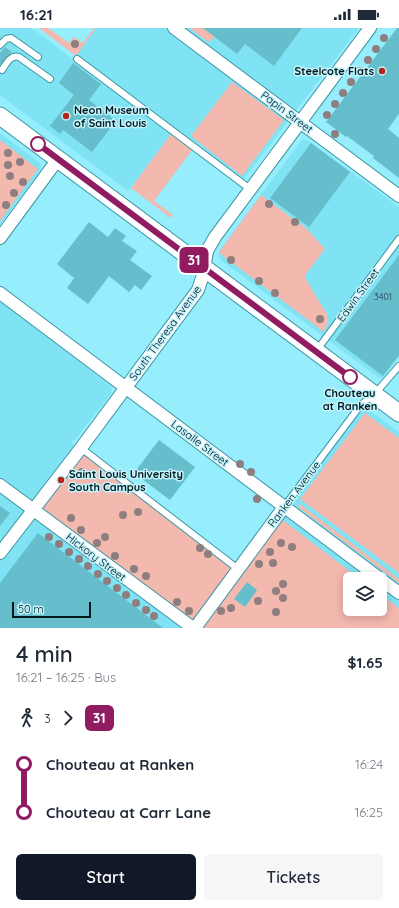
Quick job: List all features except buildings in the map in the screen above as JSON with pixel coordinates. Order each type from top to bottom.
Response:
[{"type":"main road","points":[[0,116],[399,413]]},
{"type":"street","name":"Papin Street","points":[[174,28],[399,196]]},
{"type":"street","name":"South Theresa Avenue","points":[[0,554],[198,290],[207,251],[211,244],[370,28]]},
{"type":"street","points":[[0,238],[58,159]]},
{"type":"street","name":"Lasalle Street","points":[[0,293],[399,593]]},
{"type":"street","name":"Hickory Street","points":[[0,485],[194,628]]},
{"type":"street","name":"Ranken Avenue","points":[[194,628],[284,507]]},
{"type":"lane","points":[[0,45],[6,38],[11,38],[38,57]]},
{"type":"lane","points":[[2,70],[12,57],[15,56],[19,57],[50,79]]},
{"type":"lane","points":[[77,59],[250,189]]},
{"type":"lane","name":"Edwin Street","points":[[316,352],[399,239]]},
{"type":"lane","name":"Ranken Avenue","points":[[284,507],[360,406],[388,380],[399,366]]},
{"type":"lane","points":[[81,448],[238,569]]},
{"type":"shaded area","points":[[0,28],[32,28],[171,134],[128,191],[0,95]]},
{"type":"shaded area","points":[[39,28],[48,28],[69,43],[74,37],[83,43],[94,28],[96,28],[76,56]]},
{"type":"shaded area","points":[[96,28],[359,28],[243,180],[76,54]]},
{"type":"shaded area","points":[[190,28],[203,28],[215,37],[208,42]]},
{"type":"shaded area","points":[[232,82],[284,120],[242,176],[191,136]]},
{"type":"shaded area","points":[[0,133],[40,163],[41,168],[0,225]]},
{"type":"shaded area","points":[[171,134],[192,150],[154,201],[173,215],[171,218],[131,188]]},
{"type":"shaded area","points":[[306,139],[399,207],[399,357],[383,378],[379,378],[219,257],[219,252],[222,247],[302,140]]},
{"type":"shaded area","points":[[0,140],[38,169],[0,221]]},
{"type":"shaded area","points":[[261,195],[307,229],[325,249],[306,274],[305,278],[328,316],[328,322],[324,332],[219,252]]},
{"type":"shaded area","name":"Saint Louis University South Campus","points":[[0,301],[112,387],[111,394],[72,443],[240,572],[361,409],[367,409],[399,432],[399,628],[0,628]]},
{"type":"shaded area","points":[[365,413],[399,438],[399,573],[300,499]]},
{"type":"shaded area","points":[[81,448],[238,569],[195,628],[33,510]]},
{"type":"shaded area","points":[[300,504],[399,579],[399,583],[387,574],[387,572],[384,572],[298,507]]},
{"type":"shaded area","points":[[280,518],[351,572],[343,572],[343,616],[387,616],[387,599],[399,608],[399,628],[202,628]]},
{"type":"bus line","name":"31","points":[[38,144],[350,377]]},
{"type":"place","name":"Steelcote Flats","points":[[382,71]]},
{"type":"place","name":"Neon Museum of Saint Louis","points":[[66,116]]},
{"type":"place","name":"Chouteau at Ranken","points":[[350,377]]},
{"type":"place","name":"Saint Louis University South Campus","points":[[61,480]]}]
